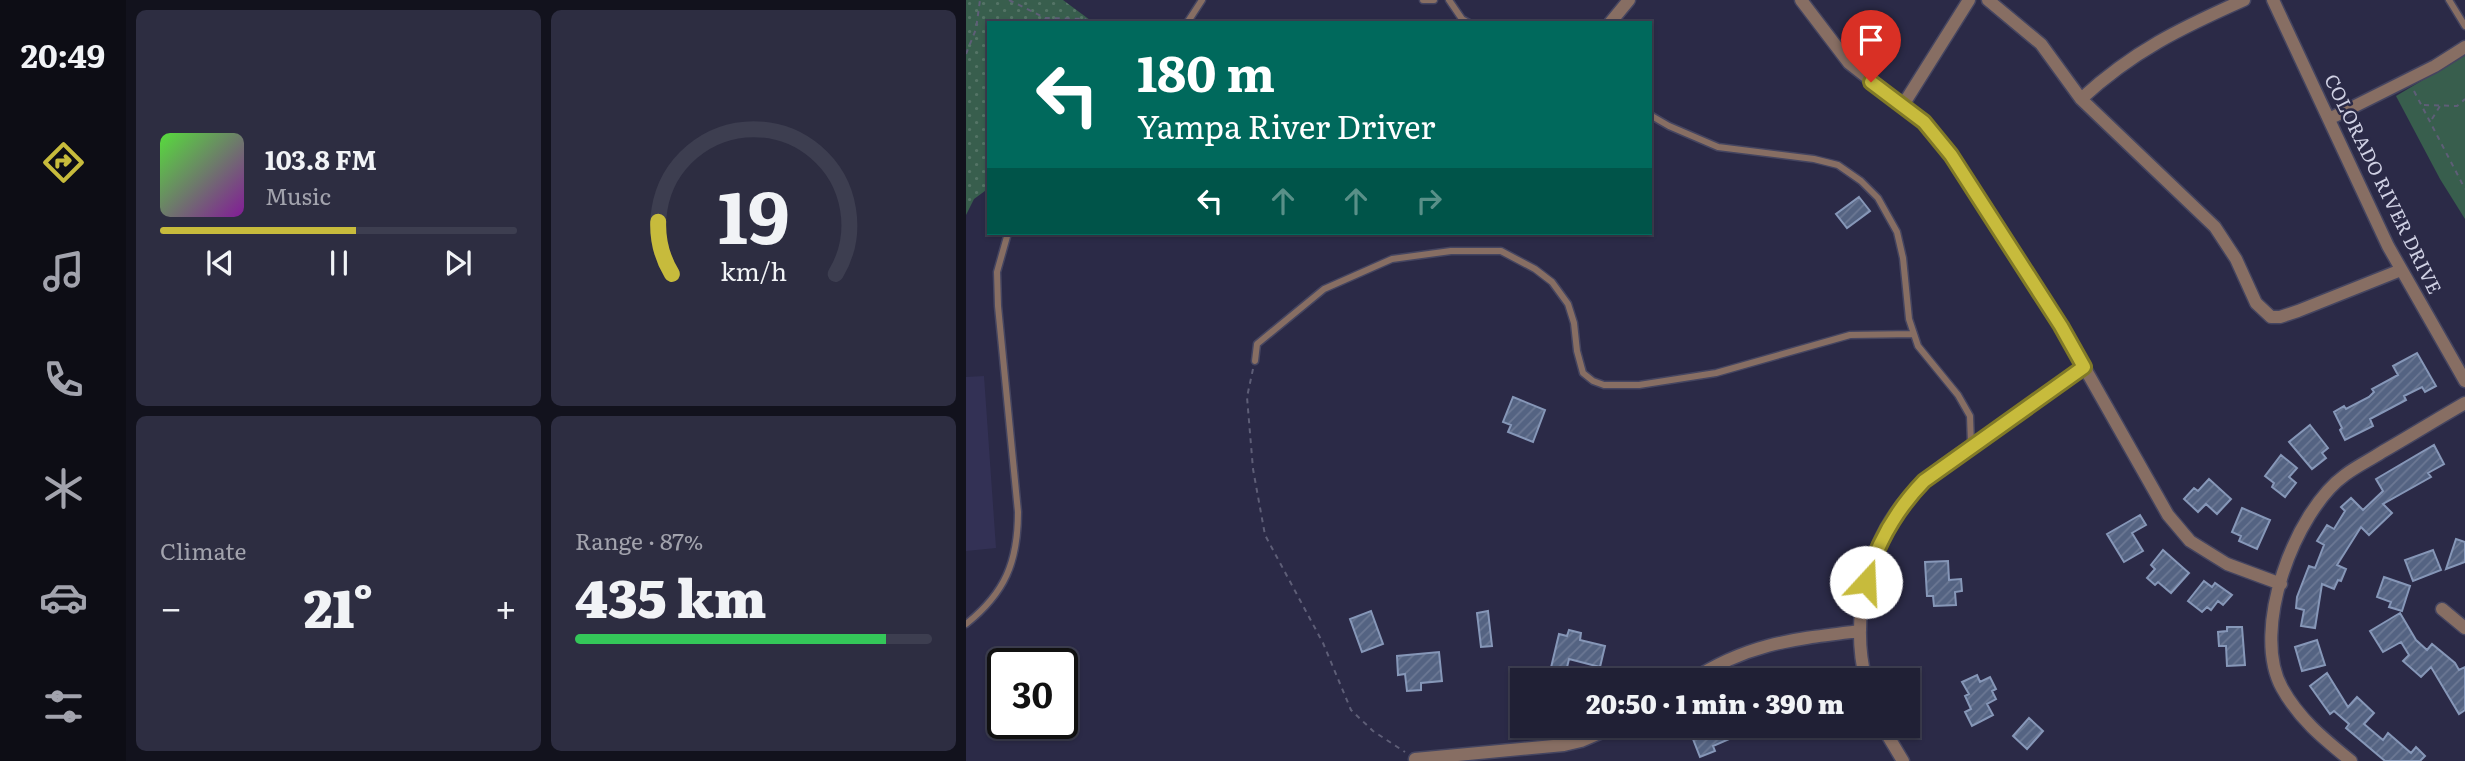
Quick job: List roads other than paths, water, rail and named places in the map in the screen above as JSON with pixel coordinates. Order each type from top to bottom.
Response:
[{"type":"street","points":[[1612,21],[1629,0]]},
{"type":"street","points":[[1801,0],[1849,63],[1924,122],[1951,155],[2061,326],[2168,515],[2190,541],[2227,564],[2281,584]]},
{"type":"street","points":[[1903,105],[1969,0]]},
{"type":"street","points":[[1988,0],[2042,44],[2081,99],[2215,227],[2236,259],[2256,303],[2271,317],[2298,311],[2401,270]]},
{"type":"street","points":[[2081,99],[2108,74],[2149,46],[2244,0]]},
{"type":"street","name":"COLORADO RIVER DRIVE","points":[[2273,0],[2401,270],[2465,381]]},
{"type":"street","points":[[2329,119],[2465,47]]},
{"type":"street","points":[[1864,668],[1860,631],[1868,574],[1889,524],[1908,497],[1924,481],[1971,446],[2084,367]]},
{"type":"street","points":[[2351,761],[2307,725],[2280,685],[2272,652],[2271,624],[2287,557],[2303,524],[2344,475],[2465,403]]},
{"type":"street","points":[[2442,609],[2465,628]]},
{"type":"street","points":[[1711,668],[1728,658],[1760,646],[1796,638],[1860,631]]},
{"type":"street","points":[[1415,759],[1564,745],[1588,738]]},
{"type":"street","points":[[1889,738],[1903,761]]},
{"type":"lane","points":[[1188,21],[1202,0]]},
{"type":"lane","points":[[1423,0],[1434,0]]},
{"type":"lane","points":[[1449,0],[1466,21]]},
{"type":"lane","points":[[2449,0],[2465,26]]},
{"type":"lane","points":[[1652,116],[1718,147],[1814,159],[1838,165],[1861,181],[1878,198],[1897,232],[1903,258],[1909,319],[1918,346],[1958,395],[1970,416],[1971,446]]},
{"type":"lane","points":[[966,624],[991,603],[1001,588],[1014,555],[1018,534],[998,306],[997,272],[1007,235]]},
{"type":"lane","points":[[1255,361],[1257,344],[1324,289],[1392,259],[1451,251],[1502,251],[1552,282],[1568,304],[1583,373],[1604,385],[1639,385],[1716,373],[1850,335],[1914,334]]}]
